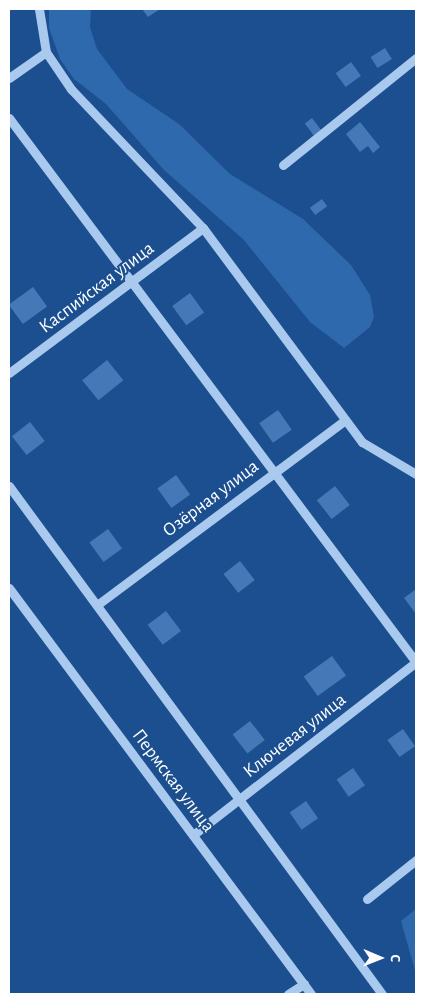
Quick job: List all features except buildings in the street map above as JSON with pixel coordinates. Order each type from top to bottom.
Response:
[{"type":"street","points":[[39,9],[46,52],[70,89],[203,228],[362,442],[416,474]]},
{"type":"street","points":[[9,78],[46,52]]},
{"type":"street","points":[[283,165],[416,58]]},
{"type":"street","points":[[9,118],[416,662]]},
{"type":"street","name":"Каспийская улица","points":[[9,373],[132,283],[203,228]]},
{"type":"street","name":"Озёрная улица","points":[[96,605],[345,420]]},
{"type":"street","points":[[9,486],[382,994]]},
{"type":"street","name":"Пермская улица","points":[[9,588],[311,994]]},
{"type":"street","name":"Ключевая улица","points":[[193,836],[416,662]]},
{"type":"street","points":[[367,899],[416,860]]},
{"type":"street","points":[[288,994],[304,984]]},
{"type":"shaded area","points":[[49,9],[91,9],[90,27],[97,49],[127,89],[179,124],[230,174],[303,219],[351,265],[370,295],[374,317],[370,327],[344,348],[310,322],[244,240],[164,170],[106,104],[74,79],[60,59],[49,28]]},
{"type":"shaded area","points":[[416,909],[416,974],[401,921]]}]
